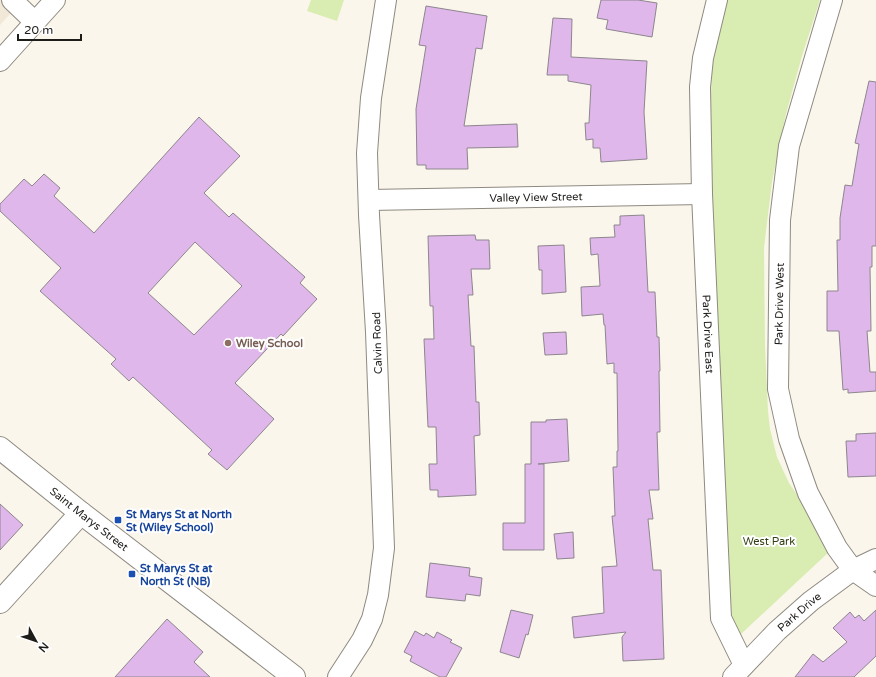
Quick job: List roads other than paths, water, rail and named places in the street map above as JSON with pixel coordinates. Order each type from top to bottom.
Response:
[{"type":"main road","name":"Saint Marys Street","points":[[0,448],[81,513],[294,677]]},
{"type":"main road","points":[[0,602],[81,513]]},
{"type":"street","points":[[12,0],[36,22]]},
{"type":"street","points":[[0,61],[55,0]]},
{"type":"street","name":"Calvin Road","points":[[338,677],[362,640],[372,619],[378,595],[384,548],[368,153],[371,98],[386,0]]},
{"type":"street","name":"Park Drive East","points":[[717,0],[703,58],[700,87],[702,194],[721,618],[739,671]]},
{"type":"street","name":"Park Drive West","points":[[832,0],[789,146],[780,220],[778,389],[789,440],[808,493],[837,548],[853,570],[876,586]]},
{"type":"street","name":"Valley View Street","points":[[369,200],[702,194]]},
{"type":"street","name":"Park Drive","points":[[739,671],[777,631],[811,601],[853,570],[876,559]]},
{"type":"place","name":"Wiley School","points":[[228,343]]},
{"type":"place","name":"St Marys St at North St (Wiley School)","points":[[118,520]]},
{"type":"place","name":"St Marys St at North St (NB)","points":[[132,574]]},
{"type":"park label","name":"West Park","points":[[769,541]]}]
